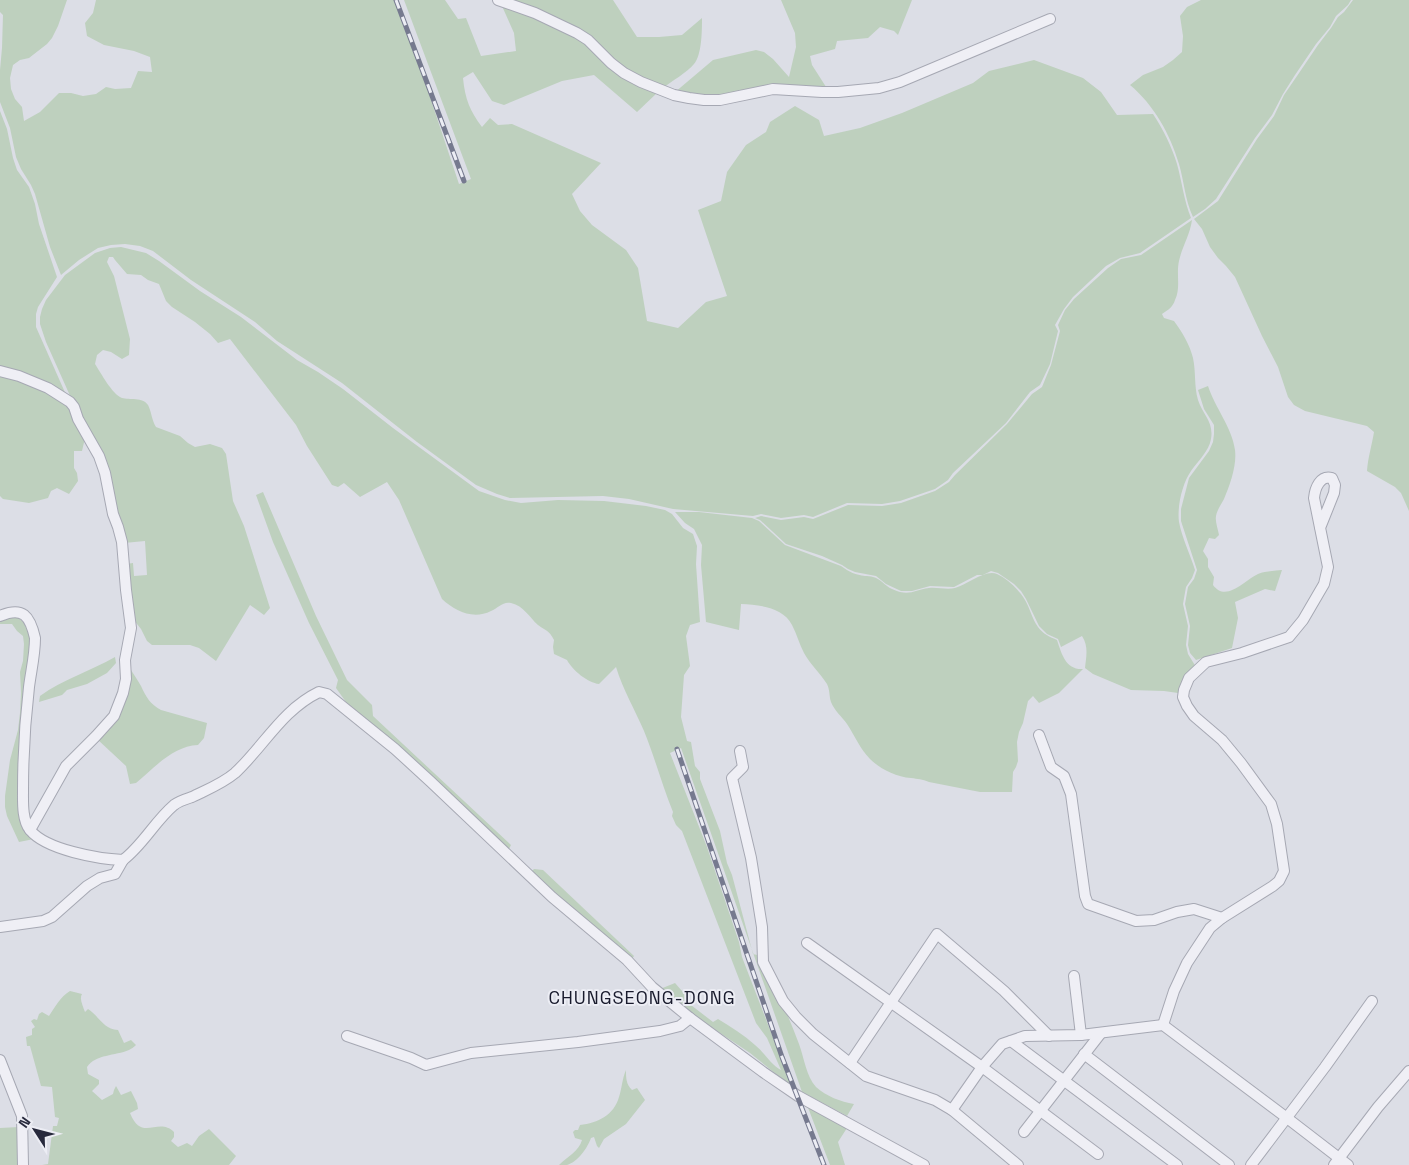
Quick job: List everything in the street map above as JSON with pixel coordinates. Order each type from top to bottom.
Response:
[{"type":"street","points":[[498,0],[535,13],[577,33],[588,40],[624,74],[674,95],[704,100],[720,100],[773,89],[822,92],[879,88],[900,82],[1050,19]]},
{"type":"street","points":[[0,371],[48,388],[66,398],[74,407],[78,419],[102,464],[112,514],[122,542],[131,628],[125,660],[126,679],[114,716],[66,766],[30,830]]},
{"type":"street","points":[[1163,1025],[1174,991],[1187,963],[1210,928],[1222,918],[1273,886],[1279,881],[1284,871],[1282,848],[1271,804],[1222,740],[1194,716],[1183,697],[1184,690],[1189,678],[1206,662],[1242,653],[1289,637],[1303,620],[1324,584],[1328,567],[1320,528]]},
{"type":"street","points":[[0,616],[13,611],[26,616],[31,623],[35,638],[23,751],[24,811],[30,830],[36,836],[60,848],[92,856],[123,860]]},
{"type":"street","points":[[0,927],[34,923],[52,917],[87,886],[100,878],[115,874],[123,860],[139,846],[157,823],[177,803],[217,785],[233,774],[287,714],[310,696],[319,692],[327,694],[395,749],[552,897],[627,960],[652,987],[690,1018],[798,1096],[924,1165]]},
{"type":"street","points":[[1039,735],[1051,767],[1064,776],[1071,794],[1085,896],[1088,904],[1136,921],[1154,920],[1177,912],[1194,909],[1222,918]]},
{"type":"street","points":[[740,750],[743,766],[732,778],[751,858],[762,928],[763,962],[783,1001],[813,1034],[866,1076],[936,1100],[952,1110],[1018,1165]]},
{"type":"street","points":[[850,1063],[937,934],[1004,991],[1049,1036]]},
{"type":"street","points":[[807,943],[982,1066],[1098,1154]]},
{"type":"street","points":[[1074,976],[1081,1035]]},
{"type":"street","points":[[1251,1165],[1372,1001]]},
{"type":"street","points":[[347,1036],[412,1058],[426,1065],[471,1053],[660,1031],[680,1026],[690,1018]]},
{"type":"street","points":[[952,1110],[982,1066],[1002,1044],[1024,1036],[1081,1035],[1163,1025],[1287,1118],[1340,1163],[1378,1107],[1409,1071]]},
{"type":"street","points":[[1024,1132],[1101,1033]]},
{"type":"street","points":[[1011,1041],[1177,1165]]},
{"type":"street","points":[[1084,1054],[1229,1165]]},
{"type":"street","points":[[0,1060],[22,1116],[23,1165]]},
{"type":"green space","points":[[0,0],[67,0],[52,38],[29,58],[20,60],[13,65],[10,78],[11,89],[15,99],[22,107],[24,121],[40,112],[59,93],[83,96],[96,94],[106,87],[115,89],[131,88],[138,71],[152,72],[150,57],[134,51],[104,45],[87,36],[85,23],[93,13],[96,0],[394,0],[428,91],[459,184],[471,179],[404,0],[445,0],[458,19],[466,18],[481,56],[516,51],[514,33],[502,6],[535,17],[586,41],[658,92],[637,112],[594,75],[562,81],[504,105],[492,101],[473,72],[463,78],[467,99],[474,116],[482,127],[490,118],[498,125],[512,124],[601,163],[572,194],[580,211],[592,225],[626,250],[638,268],[647,321],[678,328],[706,302],[727,296],[698,210],[721,201],[727,172],[746,145],[766,132],[770,122],[795,106],[819,120],[824,136],[860,128],[902,113],[973,83],[989,71],[1034,60],[1083,78],[1101,92],[1117,115],[1153,114],[1167,138],[1175,158],[1191,218],[1140,253],[1120,258],[1106,266],[1073,297],[1055,325],[1058,331],[1050,364],[1040,385],[1030,392],[1006,423],[948,480],[935,489],[900,501],[882,504],[847,503],[813,517],[804,515],[781,518],[761,514],[753,516],[673,509],[629,499],[603,496],[510,498],[476,485],[417,442],[342,383],[277,341],[255,322],[191,280],[153,251],[140,246],[125,244],[98,248],[79,260],[61,275],[50,247],[35,194],[16,157],[10,128],[0,102],[3,15],[0,12]]},
{"type":"green space","points":[[503,0],[613,0],[637,37],[682,35],[702,18],[699,55],[691,67],[662,89],[625,72],[589,38]]},
{"type":"green space","points":[[781,0],[912,0],[898,35],[894,31],[880,27],[868,38],[837,41],[835,49],[810,56],[812,65],[828,90],[786,88],[720,98],[674,93],[713,60],[756,50],[764,52],[773,59],[789,77],[796,47],[795,33]]},
{"type":"green space","points":[[1201,0],[1351,0],[1336,16],[1330,27],[1316,44],[1283,94],[1272,115],[1216,199],[1193,217],[1188,204],[1179,164],[1166,131],[1147,102],[1130,85],[1143,75],[1163,67],[1182,52],[1183,36],[1180,16],[1187,7]]},
{"type":"green space","points":[[1353,0],[1409,0],[1409,511],[1401,493],[1395,487],[1367,471],[1374,432],[1367,426],[1305,411],[1294,405],[1288,397],[1278,367],[1235,277],[1210,247],[1202,229],[1194,219],[1218,201],[1257,139],[1274,116],[1284,95],[1338,17]]},
{"type":"green space","points":[[0,111],[7,129],[17,170],[29,187],[57,277],[38,307],[36,327],[67,397],[0,369]]},
{"type":"green space","points":[[1192,220],[1179,261],[1177,295],[1172,306],[1162,314],[1164,318],[1174,321],[1190,348],[1194,363],[1198,400],[1210,423],[1212,433],[1208,448],[1185,482],[1180,503],[1180,528],[1195,570],[1186,587],[1183,604],[1188,626],[1186,645],[1188,654],[1196,667],[1181,691],[1178,693],[1131,690],[1093,674],[1085,668],[1086,648],[1082,636],[1061,647],[1058,639],[1047,634],[1039,626],[1021,591],[998,573],[991,571],[983,575],[977,575],[954,587],[930,586],[912,591],[901,591],[886,584],[876,576],[855,572],[822,556],[786,544],[760,520],[755,518],[761,516],[781,520],[804,517],[813,519],[848,505],[882,506],[901,503],[935,491],[949,482],[1007,424],[1032,394],[1042,387],[1051,365],[1060,331],[1058,325],[1065,310],[1074,299],[1108,268],[1121,259],[1141,255]]},
{"type":"green space","points":[[121,247],[146,253],[159,261],[200,291],[241,317],[297,360],[343,389],[479,491],[505,500],[521,503],[558,500],[604,501],[646,506],[665,510],[672,514],[683,528],[693,534],[697,546],[696,564],[700,622],[690,625],[686,636],[690,666],[684,675],[681,717],[687,741],[691,742],[695,766],[700,772],[700,779],[720,831],[727,863],[752,949],[681,748],[670,753],[707,847],[739,942],[742,957],[792,1087],[750,1053],[660,989],[675,983],[689,999],[687,1002],[713,1022],[718,1019],[742,1034],[781,1070],[767,1038],[756,1023],[682,831],[676,825],[672,816],[673,812],[644,731],[616,667],[599,684],[595,683],[585,679],[567,660],[554,654],[554,640],[551,634],[538,625],[516,604],[505,603],[491,611],[478,615],[458,610],[442,599],[399,500],[387,482],[360,497],[344,483],[338,487],[332,485],[296,425],[230,339],[218,343],[210,334],[166,301],[159,284],[141,275],[127,274],[113,257],[109,257],[107,262],[114,276],[130,339],[129,355],[122,359],[111,352],[103,350],[97,355],[95,364],[118,396],[146,402],[156,427],[180,436],[195,447],[210,444],[222,448],[226,454],[233,501],[244,526],[270,608],[264,615],[250,605],[216,661],[199,648],[190,645],[152,645],[147,641],[133,619],[126,564],[133,563],[134,576],[147,575],[145,541],[124,543],[106,466],[71,398],[40,324],[42,309],[46,300],[65,275],[95,253]]},
{"type":"green space","points":[[0,373],[18,378],[69,404],[85,438],[82,451],[74,451],[74,468],[78,481],[69,494],[57,488],[51,491],[48,498],[29,503],[3,499],[0,496]]},
{"type":"green space","points":[[1208,386],[1227,425],[1235,450],[1231,481],[1216,516],[1219,535],[1215,539],[1209,538],[1203,551],[1208,559],[1208,567],[1214,577],[1213,585],[1218,590],[1230,591],[1258,574],[1282,570],[1275,591],[1265,589],[1235,602],[1238,618],[1232,648],[1196,660],[1190,653],[1188,645],[1190,626],[1185,604],[1188,587],[1194,579],[1197,570],[1181,521],[1181,509],[1189,478],[1209,451],[1213,442],[1214,425],[1204,409],[1198,390]]},
{"type":"green space","points":[[263,492],[316,616],[347,680],[372,705],[373,716],[511,845],[509,849],[438,784],[351,709],[336,688],[338,680],[309,623],[273,542],[256,495]]},
{"type":"green space","points":[[675,512],[699,512],[752,518],[759,521],[785,545],[841,566],[850,572],[876,578],[889,588],[898,591],[911,592],[929,588],[955,588],[982,575],[992,573],[1001,576],[1009,582],[1025,600],[1034,621],[1040,629],[1057,640],[1065,660],[1072,667],[1083,669],[1059,693],[1039,703],[1033,696],[1028,701],[1017,742],[1018,761],[1013,772],[1012,792],[980,792],[900,776],[874,763],[863,751],[847,724],[834,708],[827,684],[806,657],[792,625],[783,614],[763,606],[741,604],[739,630],[706,622],[701,565],[702,545],[694,529],[685,523]]},
{"type":"green space","points":[[16,616],[26,624],[32,639],[19,758],[34,839],[19,842],[7,816],[5,796],[10,760],[18,730],[21,693],[20,672],[24,644],[23,636],[12,624],[0,624],[0,619]]},
{"type":"green space","points":[[115,657],[116,663],[107,673],[87,684],[67,690],[62,695],[39,702],[40,696],[49,690]]},
{"type":"green space","points":[[128,665],[151,703],[157,708],[207,723],[204,738],[198,745],[180,749],[136,783],[130,784],[126,766],[97,739],[112,722]]},
{"type":"green space","points":[[534,869],[543,870],[634,956],[632,959],[531,872]]},
{"type":"green space","points":[[754,954],[761,956],[790,1022],[813,1083],[829,1096],[854,1104],[847,1116],[802,1092]]},
{"type":"green space","points":[[70,991],[82,994],[81,1000],[85,1012],[88,1009],[105,1025],[118,1030],[124,1043],[131,1040],[136,1045],[124,1052],[101,1057],[87,1067],[88,1074],[99,1080],[99,1084],[92,1091],[102,1100],[113,1094],[116,1086],[121,1095],[131,1091],[138,1109],[130,1113],[135,1122],[145,1128],[162,1126],[168,1128],[174,1132],[174,1137],[171,1141],[178,1147],[187,1143],[192,1146],[199,1136],[209,1129],[236,1156],[229,1165],[42,1165],[48,1164],[53,1126],[57,1126],[59,1118],[55,1117],[52,1087],[41,1086],[30,1046],[27,1046],[26,1037],[32,1035],[32,1029],[35,1027],[31,1021],[37,1020],[42,1012],[49,1016],[61,999]]},
{"type":"green space","points":[[626,1070],[626,1078],[632,1090],[637,1088],[645,1100],[626,1124],[604,1139],[599,1148],[594,1137],[591,1138],[588,1146],[579,1158],[567,1165],[559,1165],[576,1151],[582,1140],[575,1138],[573,1132],[578,1130],[580,1125],[599,1120],[613,1109],[619,1097]]},
{"type":"green space","points":[[807,1105],[847,1128],[838,1142],[845,1165],[830,1165]]},
{"type":"green space","points":[[19,1127],[20,1165],[0,1165],[0,1128]]},
{"type":"railway","points":[[396,0],[464,181]]},
{"type":"railway","points":[[677,749],[782,1057],[824,1165]]},
{"type":"district","name":"CHUNGSEONG-DONG","points":[[642,998]]}]
